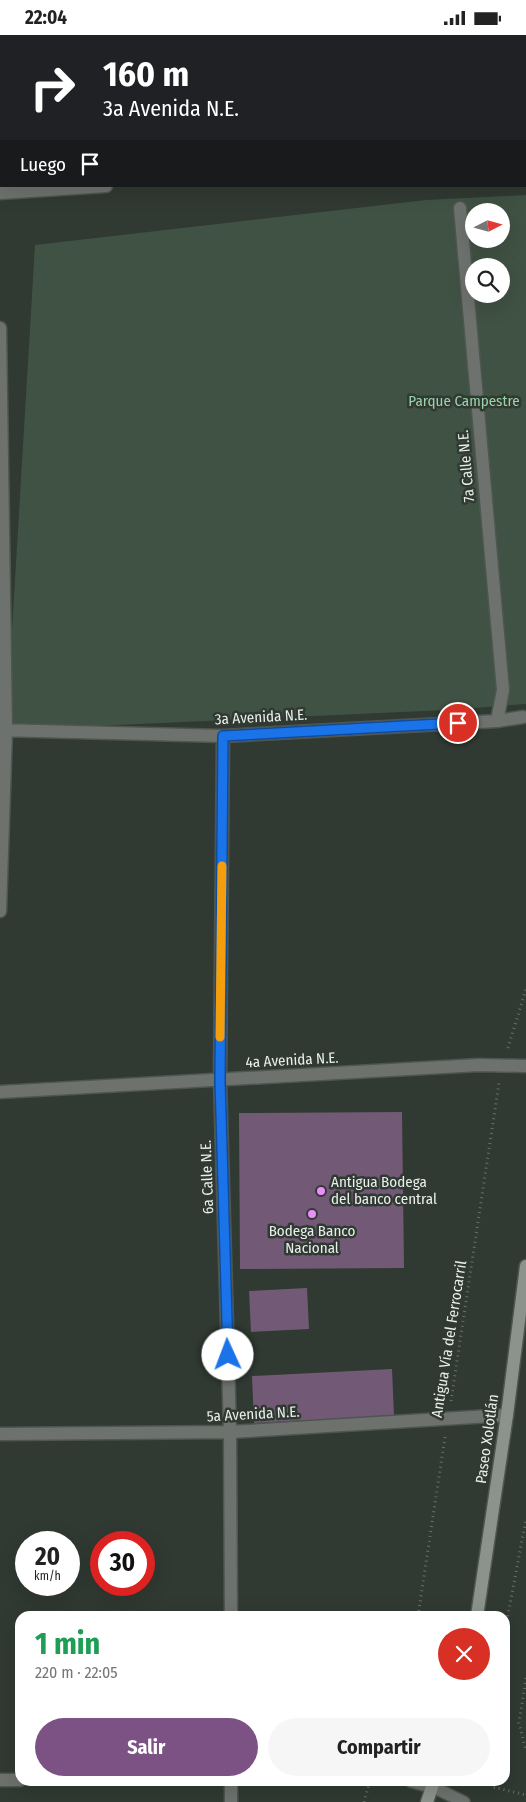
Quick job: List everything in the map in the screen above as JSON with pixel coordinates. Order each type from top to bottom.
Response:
[{"type":"street","points":[[0,193],[91,187]]},
{"type":"street","name":"7a Calle N.E.","points":[[460,208],[503,689],[497,721]]},
{"type":"street","points":[[0,328],[3,730],[0,911]]},
{"type":"street","name":"3a Avenida N.E.","points":[[3,730],[223,736],[497,721],[523,717]]},
{"type":"street","name":"6a Calle N.E.","points":[[223,736],[220,1080],[230,1432],[230,1611]]},
{"type":"street","name":"4a Avenida N.E.","points":[[0,1092],[504,1065],[526,1066]]},
{"type":"street","name":"Paseo Xolotlán","points":[[477,1611],[507,1415],[526,1266]]},
{"type":"street","name":"5a Avenida N.E.","points":[[0,1435],[230,1432],[507,1415]]},
{"type":"street","points":[[0,1780],[15,1780]]},
{"type":"street","points":[[231,1786],[231,1802]]},
{"type":"street","points":[[427,1802],[432,1786]]},
{"type":"lane","points":[[436,1786],[464,1802]]},
{"type":"path","name":"Antigua Vía del Ferrocarril","points":[[419,1611],[504,1065],[520,1001],[526,989]]},
{"type":"path","points":[[509,1611],[526,1519]]},
{"type":"path","points":[[526,1678],[519,1723],[526,1751]]},
{"type":"path","points":[[364,1802],[369,1786]]},
{"type":"path","points":[[492,1786],[526,1795]]},
{"type":"green space","name":"Parque Campestre","points":[[526,195],[526,704],[446,710],[6,730],[35,245],[426,200]]},
{"type":"building","name":"Antigua Bodega del banco central","points":[[402,1112],[404,1268],[240,1269],[239,1113]]},
{"type":"building","points":[[307,1288],[309,1329],[251,1332],[249,1291]]},
{"type":"building","points":[[392,1369],[394,1416],[254,1423],[252,1376]]},
{"type":"slow traffic","points":[[220,1037],[222,866]]},
{"type":"place","name":"Antigua Bodega del banco central","points":[[321,1191]]},
{"type":"place","name":"Bodega Banco Nacional","points":[[312,1214]]},
{"type":"route","points":[[228,1355],[220,1080],[223,736],[458,723]]}]
